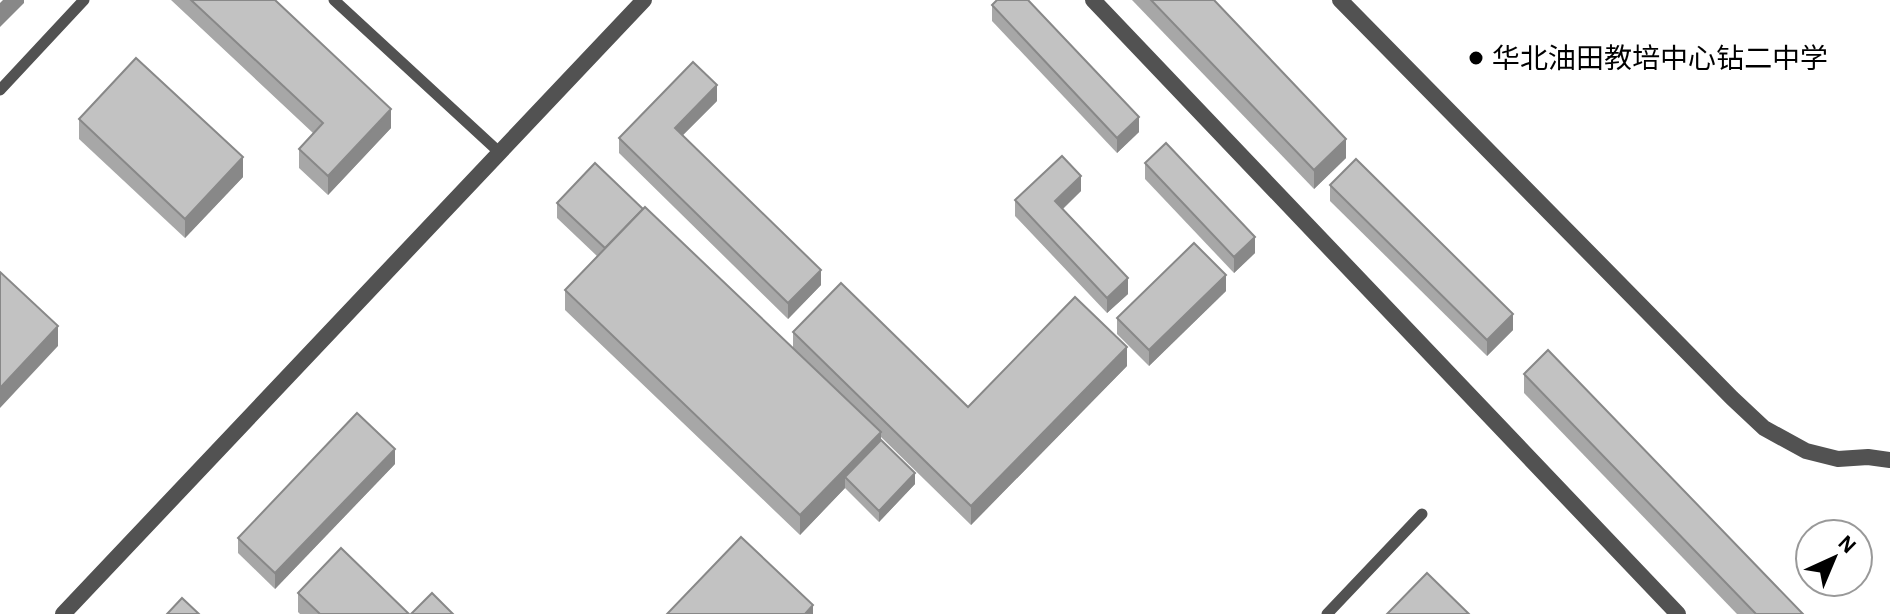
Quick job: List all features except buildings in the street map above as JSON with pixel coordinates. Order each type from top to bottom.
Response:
[{"type":"street","points":[[63,614],[644,0]]},
{"type":"street","points":[[1093,0],[1678,614]]},
{"type":"street","points":[[1340,0],[1764,428],[1806,451],[1838,459],[1868,457],[1890,460]]},
{"type":"lane","points":[[0,90],[84,0]]},
{"type":"lane","points":[[334,0],[499,152]]},
{"type":"lane","points":[[1327,614],[1422,514]]},
{"type":"place","name":"华北油田教培中心钻二中学","points":[[1476,58]]}]
